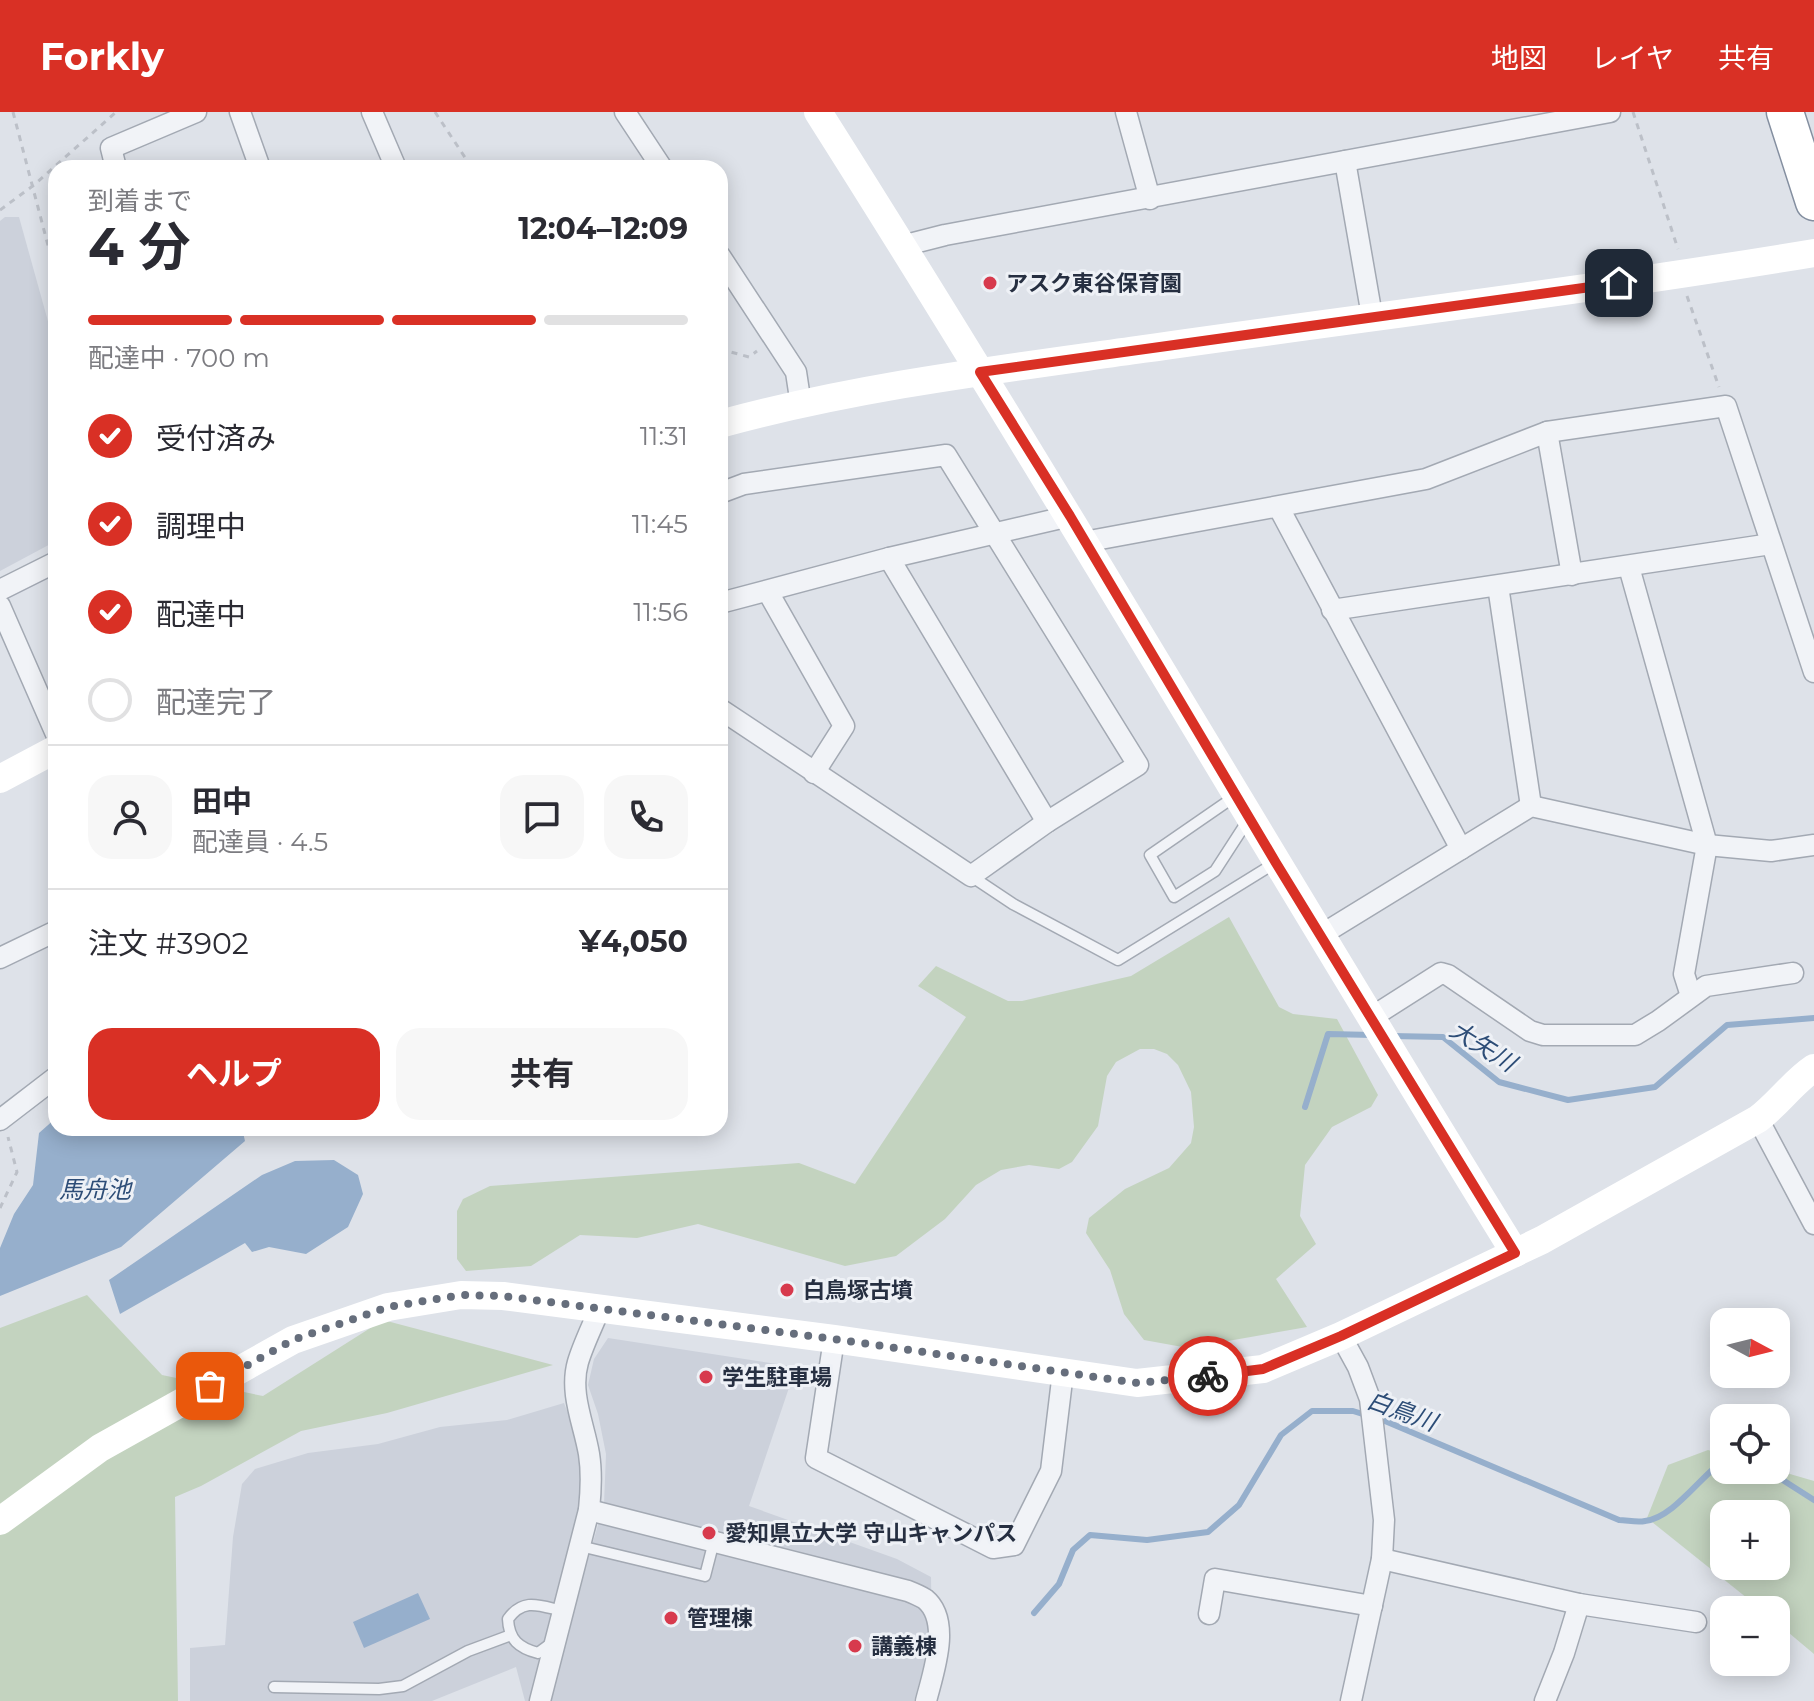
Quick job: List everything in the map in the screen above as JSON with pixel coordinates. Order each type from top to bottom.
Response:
[{"type":"highway","points":[[1785,112],[1811,183]]},
{"type":"street","points":[[114,160],[111,148],[196,112]]},
{"type":"street","points":[[240,112],[257,160]]},
{"type":"street","points":[[372,112],[393,160]]},
{"type":"street","points":[[625,112],[657,160]]},
{"type":"street","points":[[818,112],[1070,516],[1242,807],[1515,1253]]},
{"type":"street","points":[[1126,112],[1150,199]]},
{"type":"street","points":[[902,246],[945,235],[1610,112]]},
{"type":"street","points":[[1345,161],[1372,316]]},
{"type":"street","points":[[728,422],[801,405],[980,372],[1681,275],[1814,253]]},
{"type":"street","points":[[728,268],[796,372],[801,405]]},
{"type":"street","points":[[1084,542],[1426,479],[1547,432],[1726,406],[1812,661]]},
{"type":"street","points":[[1547,432],[1572,575]]},
{"type":"street","points":[[728,490],[744,484],[946,455],[1138,765],[1047,822],[971,876],[728,714]]},
{"type":"street","points":[[1279,508],[1461,849]]},
{"type":"street","points":[[728,601],[889,558],[1070,516]]},
{"type":"street","points":[[1332,610],[1771,544]]},
{"type":"street","points":[[889,558],[1047,822]]},
{"type":"street","points":[[0,590],[48,566]]},
{"type":"street","points":[[1629,567],[1707,845],[1684,974],[1691,996]]},
{"type":"street","points":[[1498,586],[1531,806]]},
{"type":"street","points":[[768,592],[844,726],[814,773]]},
{"type":"street","points":[[0,606],[48,716]]},
{"type":"street","points":[[0,779],[48,753]]},
{"type":"street","points":[[1321,935],[1531,806],[1707,845],[1771,851],[1814,845]]},
{"type":"street","points":[[0,958],[48,935]]},
{"type":"street","points":[[1370,1013],[1441,973],[1530,1031],[1543,1035],[1635,1035],[1706,986],[1793,973]]},
{"type":"street","points":[[0,1521],[100,1448],[293,1340],[388,1307],[461,1295],[503,1296],[834,1339],[1137,1383],[1263,1369],[1341,1336],[1515,1253],[1758,1119],[1814,1068]]},
{"type":"street","points":[[2,1119],[48,1083]]},
{"type":"street","points":[[1758,1119],[1814,1224]]},
{"type":"street","points":[[540,1701],[589,1510],[592,1484],[590,1456],[576,1396],[576,1378],[578,1363],[599,1310]]},
{"type":"street","points":[[1341,1336],[1358,1367],[1370,1399],[1384,1520],[1382,1559],[1351,1701]]},
{"type":"street","points":[[834,1339],[816,1458],[993,1548],[1014,1545],[1051,1471],[1063,1372]]},
{"type":"street","points":[[589,1510],[908,1591],[925,1599],[934,1610],[940,1645],[926,1701]]},
{"type":"street","points":[[1382,1559],[1579,1604],[1696,1622]]},
{"type":"street","points":[[1209,1614],[1215,1579],[1372,1606]]},
{"type":"street","points":[[1545,1701],[1579,1604]]},
{"type":"lane","points":[[1242,807],[1215,871],[1174,897],[1150,855],[1242,807]]},
{"type":"lane","points":[[971,876],[1013,904],[1118,960],[1276,863]]},
{"type":"lane","points":[[580,1546],[705,1576],[714,1541]]},
{"type":"lane","points":[[555,1640],[538,1653],[522,1649],[511,1635],[508,1619],[515,1609],[530,1604],[563,1611]]},
{"type":"lane","points":[[274,1687],[379,1689],[403,1686],[468,1651],[511,1635]]},
{"type":"path","points":[[13,112],[48,243]]},
{"type":"path","points":[[62,160],[116,112]]},
{"type":"path","points":[[435,112],[467,160]]},
{"type":"path","points":[[0,210],[48,173]]},
{"type":"path","points":[[728,351],[749,357],[775,339]]},
{"type":"path","points":[[0,1208],[17,1172],[2,1119]]},
{"type":"shaded area","points":[[5,217],[19,217],[48,321],[48,545],[0,571],[0,221]]},
{"type":"shaded area","name":"愛知県立大学 守山キャンパス","points":[[608,1338],[796,1367],[749,1506],[897,1559],[931,1577],[932,1637],[914,1701],[551,1701],[604,1504],[606,1454],[588,1385],[594,1359]]},
{"type":"shaded area","points":[[564,1403],[576,1434],[583,1480],[582,1514],[531,1701],[525,1701],[516,1667],[432,1701],[190,1701],[190,1648],[225,1645],[233,1537],[242,1484],[255,1469],[308,1453],[378,1444],[440,1427],[507,1420]]},
{"type":"green space","points":[[1229,917],[1279,1007],[1293,1014],[1337,1019],[1378,1095],[1371,1107],[1332,1127],[1305,1165],[1300,1216],[1316,1244],[1276,1279],[1307,1327],[1188,1348],[1144,1340],[1124,1314],[1110,1270],[1086,1233],[1089,1218],[1125,1189],[1169,1168],[1191,1143],[1194,1127],[1191,1092],[1178,1065],[1167,1054],[1154,1049],[1140,1049],[1116,1062],[1107,1076],[1098,1126],[1072,1162],[1059,1169],[1029,1165],[1001,1170],[976,1185],[945,1219],[896,1256],[845,1266],[698,1224],[637,1238],[580,1235],[531,1266],[466,1271],[457,1259],[457,1211],[463,1199],[490,1186],[799,1163],[855,1184],[966,1017],[918,986],[936,966],[1008,1001],[1022,1001],[1131,976]]},
{"type":"green space","points":[[87,1295],[162,1375],[263,1396],[383,1320],[553,1365],[387,1413],[301,1431],[175,1497],[178,1701],[0,1701],[0,1328]]},
{"type":"green space","points":[[1708,1450],[1710,1484],[1790,1484],[1790,1474],[1814,1481],[1814,1654],[1790,1634],[1790,1596],[1744,1596],[1724,1580],[1790,1580],[1790,1500],[1710,1500],[1710,1568],[1647,1518],[1668,1465]]},
{"type":"water","name":"馬舟池","points":[[48,1125],[48,1136],[244,1136],[245,1141],[121,1247],[0,1296],[0,1248],[14,1214],[33,1185],[39,1133]]},
{"type":"water","points":[[334,1160],[358,1175],[363,1194],[348,1227],[306,1254],[269,1247],[252,1252],[245,1243],[120,1314],[109,1280],[262,1175],[295,1161]]},
{"type":"water","points":[[418,1593],[430,1619],[364,1648],[353,1622]]},
{"type":"waterway","name":"大矢川","points":[[1392,1036],[1443,1037],[1499,1082],[1568,1100],[1655,1087],[1727,1025],[1814,1018]]},
{"type":"waterway","name":"大矢川","points":[[1305,1107],[1328,1034],[1373,1035]]},
{"type":"waterway","name":"白鳥川","points":[[1034,1613],[1059,1584],[1073,1550],[1090,1535],[1147,1540],[1208,1532],[1239,1505],[1281,1435],[1312,1411],[1353,1411],[1385,1421],[1619,1520],[1642,1522],[1666,1513],[1710,1472]]},
{"type":"waterway","name":"白鳥川","points":[[1789,1484],[1814,1500]]},
{"type":"way so far","points":[[210,1386],[293,1340],[388,1307],[461,1295],[503,1296],[834,1339],[1137,1383],[1208,1376]]},
{"type":"place","name":"アスク東谷保育園","points":[[990,283]]},
{"type":"place","name":"白鳥塚古墳","points":[[787,1290]]},
{"type":"place","name":"学生駐車場","points":[[706,1377]]},
{"type":"place","name":"愛知県立大学 守山キャンパス","points":[[709,1533]]},
{"type":"place","name":"管理棟","points":[[671,1618]]},
{"type":"place","name":"講義棟","points":[[855,1646]]},
{"type":"route","points":[[1208,1376],[1263,1369],[1341,1336],[1515,1253],[980,372],[1619,283]]}]
